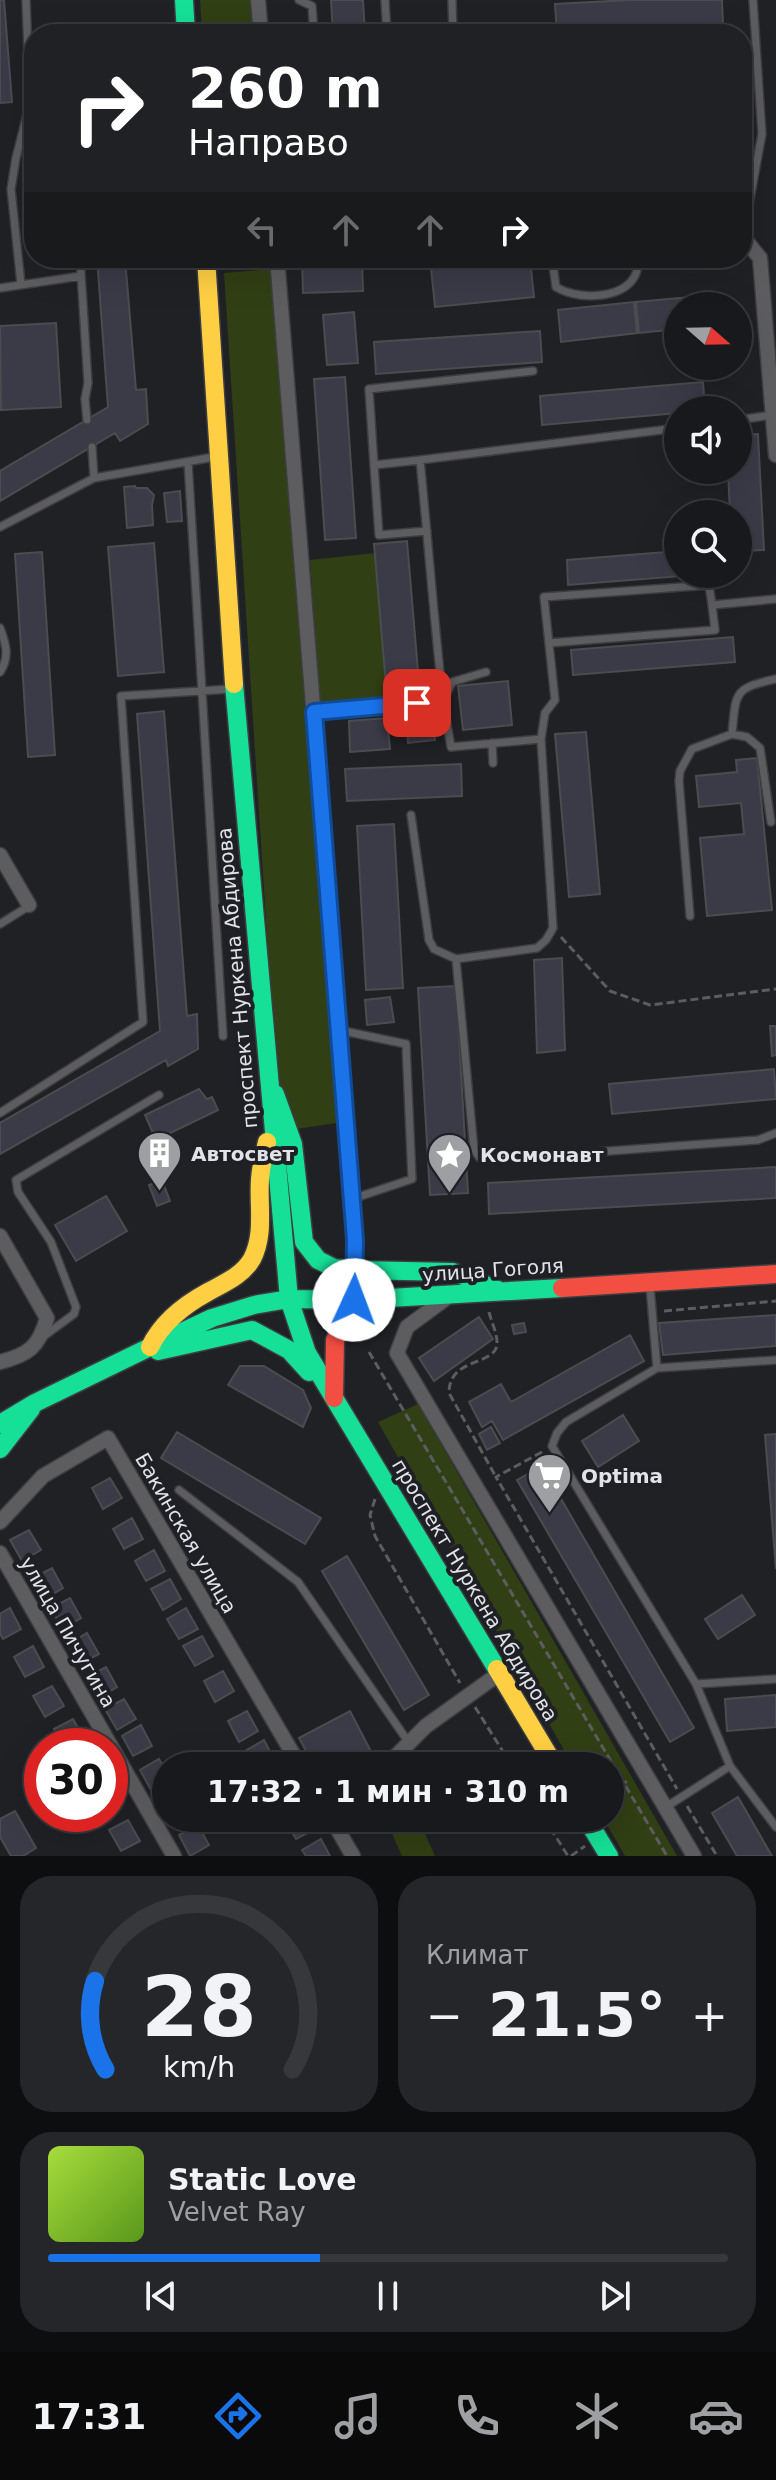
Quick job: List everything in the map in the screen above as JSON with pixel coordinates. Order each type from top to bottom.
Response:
[{"type":"main road","points":[[184,0],[185,24]]},
{"type":"main road","name":"проспект Нуркена Абдирова","points":[[207,268],[233,689],[289,1299],[307,1353],[547,1752]]},
{"type":"main road","points":[[267,1076],[293,1144],[304,1242],[318,1260],[334,1268],[356,1270],[453,1272],[493,1292]]},
{"type":"main road","points":[[150,1347],[155,1334],[172,1317],[205,1294],[239,1277],[253,1258],[259,1242],[260,1180],[271,1118]]},
{"type":"main road","name":"улица Гоголя","points":[[0,1424],[35,1403],[150,1347],[212,1318],[254,1305],[289,1299],[354,1300],[776,1274]]},
{"type":"main road","points":[[330,1391],[335,1340],[354,1300]]},
{"type":"main road","points":[[130,1357],[252,1330],[289,1350],[330,1391]]},
{"type":"main road","points":[[0,1407],[35,1403]]},
{"type":"main road","points":[[0,1449],[35,1403]]},
{"type":"main road","points":[[594,1832],[609,1856]]},
{"type":"street","points":[[258,0],[260,24]]},
{"type":"street","points":[[752,248],[760,258],[776,455]]},
{"type":"street","points":[[278,268],[339,1030],[356,1270],[354,1300]]},
{"type":"street","points":[[0,855],[29,905]]},
{"type":"street","points":[[0,1236],[47,1318],[42,1337],[24,1356],[0,1362]]},
{"type":"street","points":[[451,1295],[407,1327],[397,1353],[694,1856]]},
{"type":"street","name":"Бакинская улица","points":[[0,1522],[43,1476],[108,1438],[292,1752]]},
{"type":"street","name":"улица Пичугина","points":[[0,1553],[174,1856]]},
{"type":"street","points":[[402,1752],[426,1726],[500,1673]]},
{"type":"street","points":[[339,1832],[353,1856]]},
{"type":"lane","points":[[26,0],[28,24]]},
{"type":"lane","points":[[299,0],[312,6],[313,24]]},
{"type":"lane","points":[[385,0],[386,24]]},
{"type":"lane","points":[[452,0],[453,24]]},
{"type":"lane","points":[[752,185],[762,134],[753,0]]},
{"type":"lane","points":[[752,52],[756,52]]},
{"type":"lane","points":[[21,284],[11,189],[24,127]]},
{"type":"lane","points":[[81,268],[88,383],[85,399],[87,420]]},
{"type":"lane","points":[[553,268],[556,287],[580,296],[623,291],[639,268]]},
{"type":"lane","points":[[0,288],[81,276]]},
{"type":"lane","points":[[427,531],[379,535],[369,389],[533,371]]},
{"type":"lane","points":[[752,418],[772,415]]},
{"type":"lane","points":[[374,465],[664,430]]},
{"type":"lane","points":[[92,447],[94,478]]},
{"type":"lane","points":[[0,527],[94,478],[216,457]]},
{"type":"lane","points":[[420,460],[443,701],[451,747],[541,739]]},
{"type":"lane","points":[[188,462],[223,1036]]},
{"type":"lane","points":[[411,815],[429,940],[434,949],[456,959],[537,948],[546,940],[553,928],[541,739],[545,713],[555,700],[544,597],[709,585],[715,630],[549,643]]},
{"type":"lane","points":[[712,605],[776,599]]},
{"type":"lane","points":[[0,628],[7,647],[5,665],[0,672]]},
{"type":"lane","points":[[443,701],[452,682],[486,672]]},
{"type":"lane","points":[[732,734],[735,701],[740,692],[748,685],[776,679]]},
{"type":"lane","points":[[0,1113],[143,1022],[121,696],[233,689]]},
{"type":"lane","points":[[314,712],[443,701]]},
{"type":"lane","points":[[690,916],[680,771],[692,749],[732,734],[747,737],[760,748],[771,822]]},
{"type":"lane","points":[[492,743],[493,763]]},
{"type":"lane","points":[[0,924],[29,905]]},
{"type":"lane","points":[[456,959],[474,1150],[480,1158],[488,1160],[758,1140],[776,1133]]},
{"type":"lane","points":[[339,1030],[406,1044],[412,1179],[350,1200]]},
{"type":"lane","points":[[42,1337],[74,1314],[76,1307],[51,1242],[18,1192],[16,1180],[159,1095]]},
{"type":"lane","points":[[650,1282],[657,1368]]},
{"type":"lane","points":[[776,1360],[657,1368],[566,1422],[552,1446],[696,1684],[730,1766],[776,1827]]},
{"type":"lane","points":[[179,1490],[298,1582],[410,1745]]},
{"type":"lane","points":[[696,1684],[776,1679]]},
{"type":"lane","points":[[666,1807],[730,1766]]},
{"type":"path","points":[[553,928],[610,991],[650,1005],[776,989]]},
{"type":"path","points":[[493,1292],[497,1344],[493,1353],[454,1374],[449,1382],[449,1393],[717,1856]]},
{"type":"path","points":[[651,1312],[776,1301]]},
{"type":"path","points":[[369,1352],[667,1856]]},
{"type":"path","points":[[496,1477],[552,1446]]},
{"type":"path","points":[[384,1482],[370,1515],[375,1536],[503,1752]]},
{"type":"path","points":[[625,1782],[644,1771]]},
{"type":"path","points":[[553,1832],[568,1856]]},
{"type":"green space","points":[[200,0],[258,0],[259,24],[201,24]]},
{"type":"green space","points":[[271,269],[337,1123],[296,1129],[276,1075],[224,273]]},
{"type":"green space","points":[[375,553],[387,698],[320,705],[310,560]]},
{"type":"green space","points":[[418,1404],[617,1752],[565,1752],[378,1422]]},
{"type":"green space","points":[[624,1764],[677,1856],[625,1856],[611,1832],[624,1832]]},
{"type":"green space","points":[[391,1832],[424,1832],[435,1856],[402,1856]]},
{"type":"building","points":[[0,0],[4,0],[12,102],[0,103]]},
{"type":"building","points":[[331,0],[363,0],[364,24],[332,24]]},
{"type":"building","points":[[722,0],[723,24],[556,24],[555,4]]},
{"type":"building","points":[[98,268],[126,268],[136,390],[146,389],[148,424],[120,441],[115,433],[0,501],[0,471],[108,407]]},
{"type":"building","points":[[302,268],[362,268],[363,291],[303,293]]},
{"type":"building","points":[[431,268],[531,268],[534,297],[435,307]]},
{"type":"building","points":[[664,299],[664,330],[639,333],[636,302]]},
{"type":"building","points":[[634,302],[637,333],[561,342],[558,310]]},
{"type":"building","points":[[354,312],[358,363],[327,365],[323,315]]},
{"type":"building","points":[[56,323],[61,407],[1,410],[0,326]]},
{"type":"building","points":[[540,331],[542,362],[376,374],[374,342]]},
{"type":"building","points":[[345,377],[356,538],[325,540],[314,379]]},
{"type":"building","points":[[703,382],[704,396],[664,396],[664,414],[542,425],[540,396]]},
{"type":"building","points":[[752,434],[758,434],[764,550],[752,550],[752,500],[729,500],[729,484],[752,484]]},
{"type":"building","points":[[124,487],[147,488],[154,495],[153,525],[127,528]]},
{"type":"building","points":[[180,491],[182,521],[167,522],[164,493]]},
{"type":"building","points":[[407,541],[420,695],[387,698],[374,544]]},
{"type":"building","points":[[154,543],[164,672],[118,676],[108,547]]},
{"type":"building","points":[[42,552],[55,755],[28,757],[15,554]]},
{"type":"building","points":[[664,552],[664,577],[568,585],[567,560]]},
{"type":"building","points":[[733,637],[735,662],[573,675],[571,650]]},
{"type":"building","points":[[508,681],[512,725],[463,730],[458,686]]},
{"type":"building","points":[[164,711],[187,1016],[197,1014],[198,1049],[168,1066],[166,1060],[0,1154],[0,1123],[160,1031],[137,714]]},
{"type":"building","points":[[431,715],[435,740],[408,743],[406,718]]},
{"type":"building","points":[[387,718],[390,749],[350,752],[349,721]]},
{"type":"building","points":[[586,732],[600,894],[569,897],[555,734]]},
{"type":"building","points":[[757,758],[772,910],[707,916],[700,838],[744,834],[741,803],[699,807],[696,776],[737,772],[736,760]]},
{"type":"building","points":[[461,764],[462,796],[347,801],[345,769]]},
{"type":"building","points":[[394,824],[403,988],[366,990],[357,826]]},
{"type":"building","points":[[562,958],[565,1050],[537,1053],[534,960]]},
{"type":"building","points":[[456,986],[468,1193],[430,1195],[418,988]]},
{"type":"building","points":[[390,997],[394,1022],[367,1025],[365,1000]]},
{"type":"building","points":[[770,1026],[776,1026],[776,1055],[772,1056]]},
{"type":"building","points":[[774,1069],[776,1099],[612,1114],[609,1084]]},
{"type":"building","points":[[199,1089],[207,1099],[212,1097],[218,1110],[156,1140],[145,1115]]},
{"type":"building","points":[[776,1167],[776,1198],[489,1214],[488,1183]]},
{"type":"building","name":"Автосвет","points":[[162,1180],[170,1201],[157,1206],[149,1185]]},
{"type":"building","points":[[106,1196],[127,1231],[76,1261],[55,1225]]},
{"type":"building","points":[[776,1315],[776,1346],[663,1355],[659,1323]]},
{"type":"building","points":[[479,1317],[493,1339],[434,1381],[419,1358]]},
{"type":"building","points":[[524,1323],[526,1332],[514,1334],[512,1325]]},
{"type":"building","points":[[630,1335],[644,1361],[503,1440],[492,1421],[482,1427],[469,1402],[501,1384],[511,1402]]},
{"type":"building","points":[[240,1366],[264,1366],[303,1390],[311,1408],[303,1427],[228,1385]]},
{"type":"building","points":[[623,1415],[639,1441],[598,1467],[582,1441]]},
{"type":"building","points":[[491,1427],[500,1443],[487,1450],[479,1434]]},
{"type":"building","points":[[177,1432],[321,1518],[305,1544],[161,1458]]},
{"type":"building","points":[[776,1434],[776,1569],[765,1435]]},
{"type":"building","points":[[542,1466],[694,1728],[670,1742],[517,1480]]},
{"type":"building","points":[[110,1478],[122,1498],[103,1509],[92,1488]]},
{"type":"building","points":[[132,1518],[143,1539],[124,1549],[113,1529]]},
{"type":"building","points":[[29,1530],[41,1550],[22,1561],[10,1540]]},
{"type":"building","points":[[154,1550],[165,1571],[146,1581],[135,1561]]},
{"type":"building","points":[[347,1556],[429,1695],[404,1710],[322,1571]]},
{"type":"building","points":[[52,1568],[63,1588],[44,1599],[33,1578]]},
{"type":"building","points":[[170,1579],[181,1599],[163,1610],[151,1589]]},
{"type":"building","points":[[742,1595],[755,1615],[718,1639],[705,1619]]},
{"type":"building","points":[[70,1598],[81,1618],[62,1629],[51,1608]]},
{"type":"building","points":[[10,1608],[21,1629],[3,1639],[0,1614]]},
{"type":"building","points":[[186,1608],[198,1629],[179,1639],[167,1619]]},
{"type":"building","points":[[87,1633],[99,1654],[80,1664],[69,1644]]},
{"type":"building","points":[[202,1636],[213,1656],[195,1666],[183,1646]]},
{"type":"building","points":[[33,1646],[44,1667],[25,1677],[14,1657]]},
{"type":"building","points":[[106,1667],[117,1687],[98,1698],[87,1677]]},
{"type":"building","points":[[223,1671],[234,1691],[215,1702],[204,1681]]},
{"type":"building","points":[[52,1686],[64,1706],[45,1717],[33,1696]]},
{"type":"building","points":[[776,1695],[776,1727],[727,1731],[725,1699]]},
{"type":"building","points":[[124,1699],[136,1719],[116,1728],[105,1709]]},
{"type":"building","points":[[247,1711],[258,1731],[239,1742],[228,1721]]},
{"type":"building","points":[[350,1711],[371,1752],[306,1752],[299,1738]]},
{"type":"building","points":[[73,1719],[78,1728],[56,1728]]},
{"type":"building","points":[[141,1725],[152,1746],[133,1756],[128,1747],[128,1733]]},
{"type":"building","points":[[264,1740],[270,1752],[246,1752]]},
{"type":"building","points":[[152,1763],[152,1789],[151,1790],[140,1770]]},
{"type":"building","points":[[738,1797],[772,1856],[737,1856],[712,1813]]},
{"type":"building","points":[[15,1811],[24,1832],[36,1848],[23,1856],[11,1856],[0,1837],[0,1819]]},
{"type":"building","points":[[128,1820],[140,1841],[121,1851],[110,1832],[128,1832]]},
{"type":"building","points":[[202,1832],[209,1845],[190,1856],[179,1835]]},
{"type":"building","points":[[292,1832],[309,1832],[296,1839]]},
{"type":"building","points":[[321,1839],[330,1856],[306,1856],[302,1850]]},
{"type":"traffic: fast","points":[[184,0],[185,24]]},
{"type":"traffic: fast","points":[[234,684],[289,1299],[307,1353],[497,1669]]},
{"type":"traffic: fast","points":[[275,1094],[293,1144],[304,1242],[318,1260],[334,1268],[356,1270],[453,1272],[498,1290]]},
{"type":"traffic: fast","points":[[0,1424],[35,1403],[150,1347],[212,1318],[254,1305],[289,1299],[354,1300],[562,1288]]},
{"type":"traffic: fast","points":[[158,1351],[252,1330],[289,1350],[309,1372]]},
{"type":"traffic: fast","points":[[0,1449],[31,1409]]},
{"type":"traffic: fast","points":[[594,1832],[609,1856]]},
{"type":"traffic: slow","points":[[207,268],[234,684]]},
{"type":"traffic: slow","points":[[150,1347],[174,1315],[238,1275],[252,1259],[258,1240],[260,1179],[267,1142]]},
{"type":"traffic: slow","points":[[497,1669],[547,1752]]},
{"type":"traffic: jam","points":[[562,1288],[776,1274]]},
{"type":"traffic: jam","points":[[334,1398],[335,1340],[354,1300]]},
{"type":"place","name":"Автосвет","points":[[160,1193]]},
{"type":"place","name":"Космонавт","points":[[449,1194]]},
{"type":"place","name":"Optima","points":[[550,1515]]},
{"type":"route","points":[[354,1300],[355,1240],[314,712],[417,703]]}]
